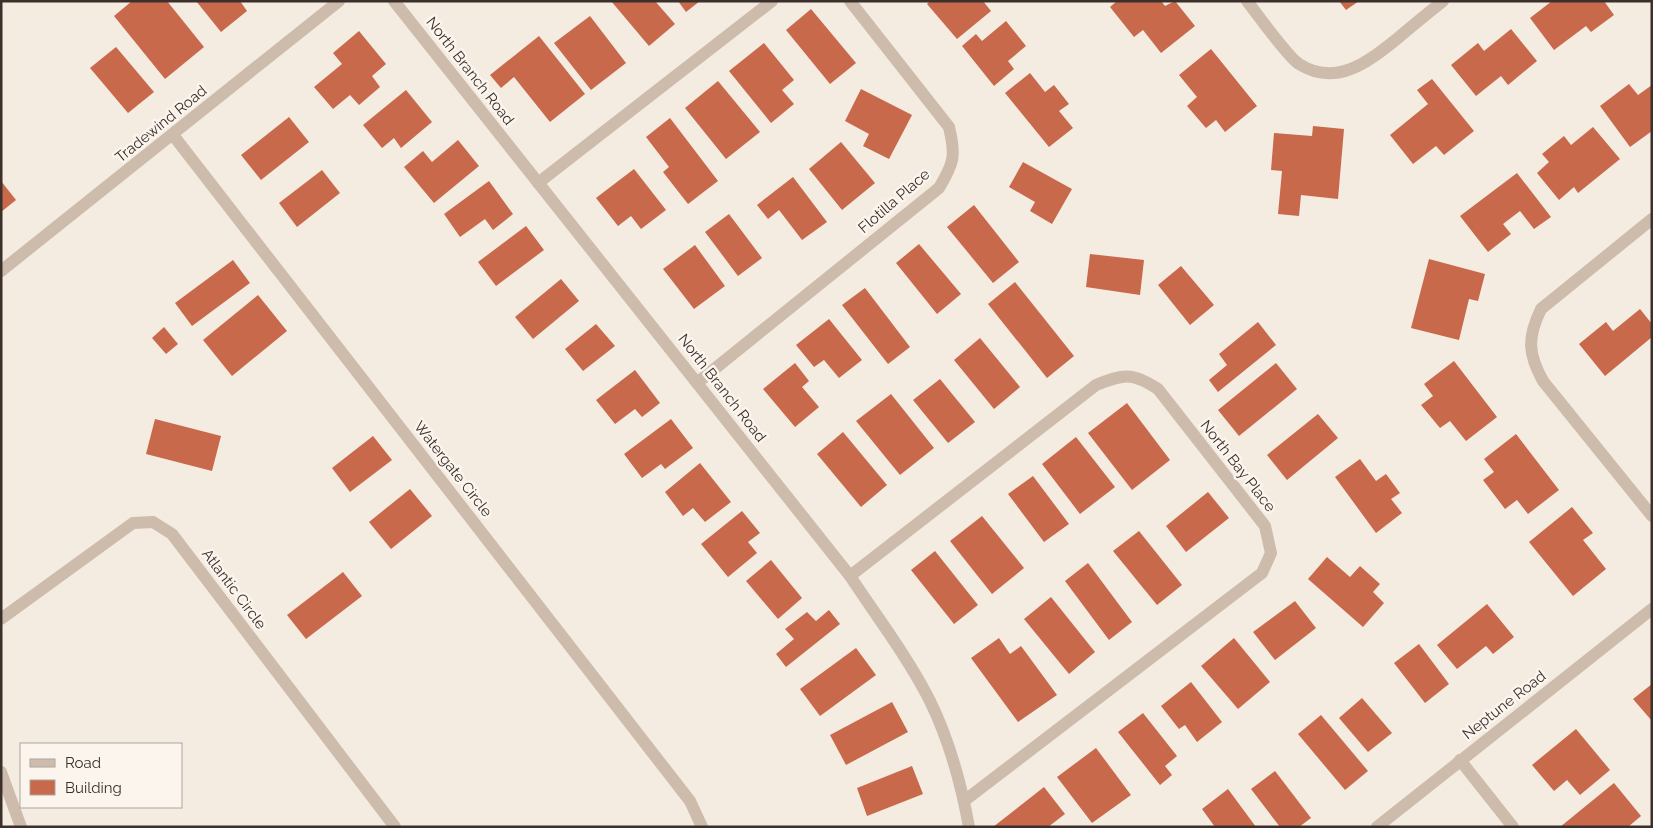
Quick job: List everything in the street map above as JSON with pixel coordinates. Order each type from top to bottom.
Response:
[{"type":"street","name":"Tradewind Road","points":[[1,271],[339,1]]},
{"type":"street","name":"North Branch Road","points":[[394,1],[850,576],[913,670],[930,700],[956,765],[969,827]]},
{"type":"street","points":[[538,182],[772,1]]},
{"type":"street","name":"Flotilla Place","points":[[697,383],[938,188],[952,166],[953,146],[949,127],[850,1]]},
{"type":"street","points":[[1248,1],[1297,63],[1314,71],[1334,74],[1352,70],[1369,61],[1444,1]]},
{"type":"street","name":"Watergate Circle","points":[[173,135],[690,801],[702,827]]},
{"type":"street","points":[[1652,219],[1541,309],[1533,327],[1530,345],[1534,364],[1544,381],[1652,516]]},
{"type":"street","name":"North Bay Place","points":[[850,576],[1096,385],[1120,376],[1136,376],[1158,389],[1265,526],[1271,554],[1262,573],[964,801]]},
{"type":"street","name":"Atlantic Circle","points":[[1,619],[133,523],[153,522],[172,534],[395,827]]},
{"type":"street","name":"Neptune Road","points":[[1377,827],[1652,609]]},
{"type":"street","points":[[1460,760],[1513,827]]},
{"type":"street","points":[[1,772],[21,827]]},
{"type":"building","points":[[132,1],[167,1],[204,47],[165,79],[114,16]]},
{"type":"building","points":[[196,1],[240,1],[247,11],[221,32]]},
{"type":"building","points":[[611,1],[655,1],[675,24],[649,46]]},
{"type":"building","points":[[678,1],[700,1],[686,12]]},
{"type":"building","points":[[930,1],[983,1],[991,11],[957,39],[927,4]]},
{"type":"building","points":[[1117,1],[1161,1],[1165,6],[1175,1],[1195,26],[1161,53],[1143,30],[1134,37],[1110,7]]},
{"type":"building","points":[[1339,1],[1359,1],[1346,10]]},
{"type":"building","points":[[1552,1],[1604,1],[1614,15],[1591,32],[1586,26],[1554,50],[1530,18]]},
{"type":"building","points":[[811,9],[856,63],[830,84],[786,30]]},
{"type":"building","points":[[590,16],[626,63],[591,90],[554,43]]},
{"type":"building","points":[[1006,21],[1026,46],[1008,61],[1014,69],[994,86],[962,46],[976,34],[982,41]]},
{"type":"building","points":[[1511,29],[1537,61],[1508,85],[1501,76],[1476,96],[1451,65],[1478,43],[1484,51]]},
{"type":"building","points":[[359,31],[386,64],[372,76],[380,87],[359,105],[350,95],[333,109],[314,87],[342,64],[333,53]]},
{"type":"building","points":[[539,36],[585,94],[550,122],[514,77],[501,88],[490,75]]},
{"type":"building","points":[[764,43],[794,80],[782,90],[794,104],[771,123],[729,71]]},
{"type":"building","points":[[116,47],[154,92],[128,113],[90,68]]},
{"type":"building","points":[[1211,49],[1257,106],[1225,132],[1216,120],[1206,128],[1187,106],[1197,97],[1179,75]]},
{"type":"building","points":[[1030,73],[1045,92],[1054,85],[1069,104],[1059,111],[1073,128],[1049,147],[1005,93]]},
{"type":"building","points":[[1432,79],[1474,131],[1444,155],[1436,146],[1413,164],[1390,135],[1428,104],[1417,90]]},
{"type":"building","points":[[718,81],[760,132],[726,159],[685,108]]},
{"type":"building","points":[[1629,84],[1638,95],[1652,85],[1652,131],[1630,147],[1600,106]]},
{"type":"building","points":[[861,89],[912,115],[889,159],[863,146],[869,134],[845,121]]},
{"type":"building","points":[[406,90],[432,122],[401,148],[394,138],[382,148],[363,125]]},
{"type":"building","points":[[289,117],[309,142],[261,180],[241,155]]},
{"type":"building","points":[[670,118],[718,181],[688,204],[663,172],[669,167],[646,137]]},
{"type":"building","points":[[1313,126],[1344,129],[1338,199],[1301,195],[1299,216],[1278,214],[1282,171],[1271,170],[1274,133],[1312,136]]},
{"type":"building","points":[[1593,127],[1620,159],[1578,193],[1574,187],[1559,200],[1537,173],[1549,162],[1542,154],[1564,136],[1571,145]]},
{"type":"building","points":[[458,140],[479,166],[434,203],[404,167],[423,151],[432,162]]},
{"type":"building","points":[[841,142],[875,183],[842,210],[809,169]]},
{"type":"building","points":[[1023,162],[1072,189],[1052,224],[1030,211],[1035,202],[1009,187]]},
{"type":"building","points":[[634,169],[666,210],[641,229],[631,216],[618,226],[596,198]]},
{"type":"building","points":[[322,170],[340,193],[297,227],[279,203]]},
{"type":"building","points":[[1517,173],[1551,217],[1534,229],[1520,211],[1503,224],[1511,234],[1488,252],[1460,216]]},
{"type":"building","points":[[793,177],[827,222],[802,240],[779,210],[768,219],[757,205]]},
{"type":"building","points":[[1,181],[16,200],[1,212]]},
{"type":"building","points":[[489,181],[513,214],[493,230],[485,219],[460,237],[444,214]]},
{"type":"building","points":[[974,205],[1019,262],[993,283],[947,227]]},
{"type":"building","points":[[729,214],[762,258],[738,276],[705,232]]},
{"type":"building","points":[[526,226],[544,250],[496,286],[478,262]]},
{"type":"building","points":[[919,244],[961,294],[937,314],[896,263]]},
{"type":"building","points":[[695,245],[725,286],[694,309],[663,269]]},
{"type":"building","points":[[1090,254],[1144,260],[1140,295],[1086,287]]},
{"type":"building","points":[[1429,259],[1485,274],[1478,301],[1469,299],[1459,340],[1411,328]]},
{"type":"building","points":[[233,260],[250,283],[192,326],[175,303]]},
{"type":"building","points":[[1181,266],[1214,305],[1190,325],[1158,285]]},
{"type":"building","points":[[561,279],[579,301],[533,339],[515,317]]},
{"type":"building","points":[[1015,282],[1074,356],[1047,378],[988,304]]},
{"type":"building","points":[[865,288],[910,347],[888,364],[842,305]]},
{"type":"building","points":[[258,295],[287,331],[232,376],[203,340]]},
{"type":"building","points":[[1640,309],[1652,324],[1652,337],[1605,376],[1579,344],[1606,322],[1613,331]]},
{"type":"building","points":[[829,319],[862,360],[839,378],[824,360],[814,367],[796,345]]},
{"type":"building","points":[[1258,322],[1276,345],[1218,392],[1209,380],[1227,365],[1219,354]]},
{"type":"building","points":[[596,324],[615,346],[583,371],[565,349]]},
{"type":"building","points":[[164,327],[178,344],[166,354],[152,338]]},
{"type":"building","points":[[980,338],[1020,387],[994,409],[954,360]]},
{"type":"building","points":[[1454,361],[1497,417],[1466,441],[1450,421],[1440,428],[1421,405],[1433,396],[1424,384]]},
{"type":"building","points":[[795,363],[809,381],[802,387],[819,407],[795,427],[763,389]]},
{"type":"building","points":[[1276,363],[1297,389],[1239,436],[1218,410]]},
{"type":"building","points":[[635,370],[660,403],[642,417],[635,409],[615,424],[596,400]]},
{"type":"building","points":[[940,379],[975,422],[948,443],[913,400]]},
{"type":"building","points":[[891,394],[934,448],[900,475],[856,421]]},
{"type":"building","points":[[1127,403],[1170,460],[1132,490],[1088,433]]},
{"type":"building","points":[[1318,414],[1338,438],[1287,480],[1267,455]]},
{"type":"building","points":[[155,419],[221,436],[212,471],[146,454]]},
{"type":"building","points":[[671,419],[693,448],[665,469],[661,464],[642,478],[624,454]]},
{"type":"building","points":[[843,432],[887,485],[861,507],[817,454]]},
{"type":"building","points":[[1516,434],[1559,490],[1528,514],[1517,500],[1505,509],[1483,480],[1494,472],[1484,459]]},
{"type":"building","points":[[373,436],[392,460],[350,492],[332,468]]},
{"type":"building","points":[[1076,437],[1115,487],[1080,514],[1042,464]]},
{"type":"building","points":[[1360,459],[1376,481],[1386,474],[1400,493],[1391,499],[1402,513],[1376,533],[1335,477]]},
{"type":"building","points":[[700,463],[731,502],[705,522],[693,508],[683,516],[665,492]]},
{"type":"building","points":[[1033,476],[1069,524],[1044,542],[1008,494]]},
{"type":"building","points":[[410,489],[432,516],[391,549],[369,522]]},
{"type":"building","points":[[1208,492],[1229,518],[1186,552],[1166,526]]},
{"type":"building","points":[[1572,507],[1593,533],[1583,540],[1606,569],[1573,596],[1529,542]]},
{"type":"building","points":[[742,511],[760,533],[748,542],[757,553],[728,577],[701,544]]},
{"type":"building","points":[[982,516],[1024,568],[992,594],[950,541]]},
{"type":"building","points":[[1139,531],[1182,585],[1157,605],[1113,551]]},
{"type":"building","points":[[935,551],[978,605],[954,624],[911,570]]},
{"type":"building","points":[[1327,557],[1350,577],[1360,566],[1380,584],[1373,592],[1384,603],[1363,627],[1308,579]]},
{"type":"building","points":[[771,560],[802,598],[778,619],[746,581]]},
{"type":"building","points":[[1088,563],[1132,622],[1109,640],[1065,581]]},
{"type":"building","points":[[343,572],[362,596],[306,639],[287,615]]},
{"type":"building","points":[[1051,597],[1095,652],[1069,674],[1024,619]]},
{"type":"building","points":[[1295,601],[1316,628],[1275,660],[1253,632]]},
{"type":"building","points":[[1487,604],[1514,637],[1493,654],[1486,646],[1457,669],[1437,645]]},
{"type":"building","points":[[829,610],[840,624],[786,667],[776,654],[794,639],[785,629],[807,612],[816,621]]},
{"type":"building","points":[[999,638],[1010,654],[1021,646],[1057,695],[1018,722],[971,658]]},
{"type":"building","points":[[1234,638],[1270,682],[1238,709],[1201,666]]},
{"type":"building","points":[[1419,644],[1449,684],[1425,703],[1394,663]]},
{"type":"building","points":[[856,648],[876,675],[820,716],[800,689]]},
{"type":"building","points":[[1191,682],[1222,722],[1197,742],[1185,725],[1179,729],[1161,706]]},
{"type":"building","points":[[1652,684],[1652,721],[1633,699]]},
{"type":"building","points":[[1362,698],[1392,733],[1368,752],[1339,718]]},
{"type":"building","points":[[892,702],[908,732],[846,765],[830,735]]},
{"type":"building","points":[[1143,713],[1177,756],[1165,766],[1172,775],[1160,785],[1118,732]]},
{"type":"building","points":[[1321,715],[1368,771],[1345,790],[1298,734]]},
{"type":"building","points":[[1576,729],[1610,770],[1580,795],[1567,780],[1554,791],[1532,765]]},
{"type":"building","points":[[1096,748],[1131,795],[1092,823],[1057,777]]},
{"type":"building","points":[[912,766],[923,794],[867,816],[857,788]]},
{"type":"building","points":[[1275,771],[1311,818],[1299,827],[1280,827],[1251,789]]},
{"type":"building","points":[[1614,783],[1641,816],[1628,827],[1560,827]]},
{"type":"building","points":[[1044,787],[1065,814],[1048,827],[993,827]]},
{"type":"building","points":[[1228,789],[1256,827],[1215,827],[1202,809]]}]
